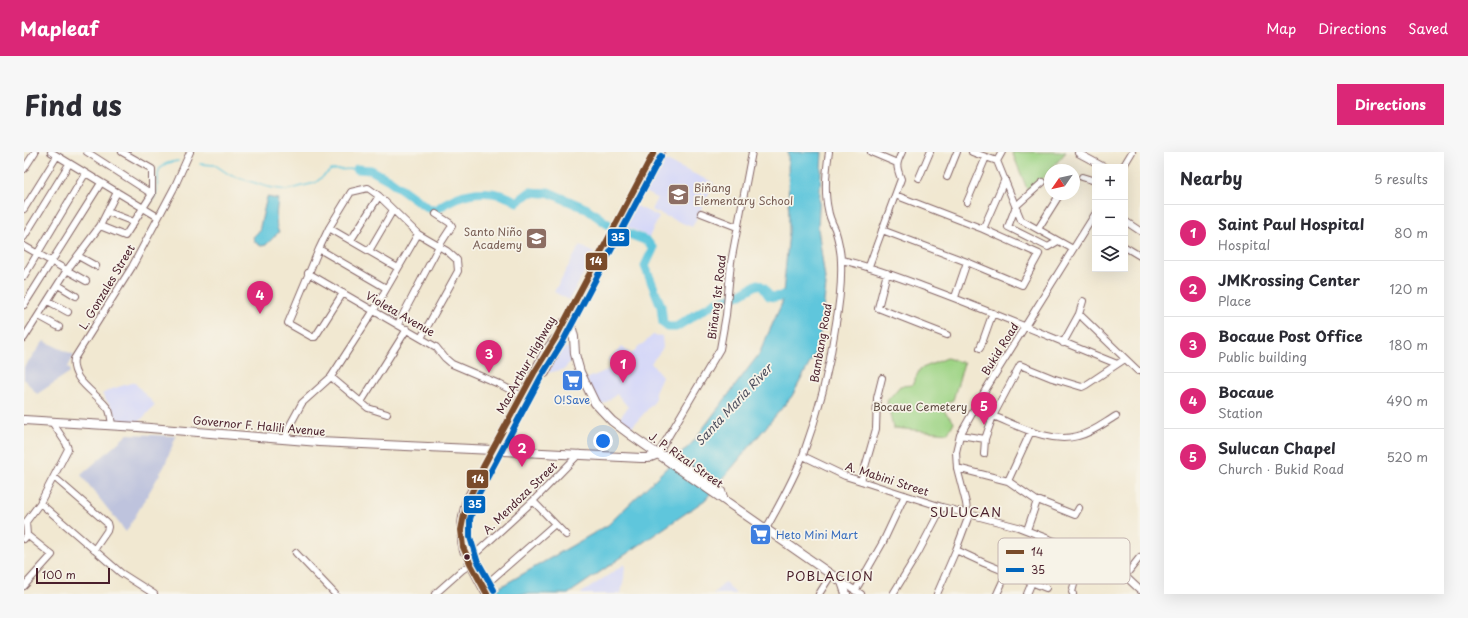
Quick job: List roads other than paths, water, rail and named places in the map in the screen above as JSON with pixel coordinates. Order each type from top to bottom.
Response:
[{"type":"highway","name":"MacArthur Highway","points":[[558,339],[655,153]]},
{"type":"highway","points":[[471,558],[466,539],[466,522],[474,498],[558,339]]},
{"type":"highway","name":"MacArthur Highway","points":[[471,558],[487,589]]},
{"type":"main road","name":"J. P. Rizal Street","points":[[566,323],[574,334],[575,354],[580,372],[595,403],[612,421],[658,454],[670,458],[842,582]]},
{"type":"main road","name":"MacArthur Highway","points":[[558,339],[554,357],[483,489],[474,512],[470,533],[471,558],[467,558],[463,548],[461,531],[467,500],[545,352],[558,339]]},
{"type":"main road","name":"Governor F. Halili Avenue","points":[[24,420],[112,425],[285,440],[493,450]]},
{"type":"main road","points":[[503,450],[641,458],[648,458],[658,454]]},
{"type":"main road","points":[[842,582],[846,594]]},
{"type":"street","points":[[24,169],[34,152]]},
{"type":"street","points":[[51,152],[158,217]]},
{"type":"street","points":[[87,152],[152,194]]},
{"type":"street","points":[[100,226],[124,236],[152,194],[152,169],[122,152]]},
{"type":"street","name":"L. Gonzales Street","points":[[112,425],[110,411],[82,382],[76,373],[73,366],[74,359],[112,302],[132,267],[174,188],[190,152]]},
{"type":"street","name":"Biñang 1st Road","points":[[658,454],[720,349],[731,262],[752,152]]},
{"type":"street","name":"Bambang Road","points":[[766,528],[786,492],[802,456],[830,365],[839,304],[841,260],[835,230],[826,200],[826,176],[829,152]]},
{"type":"street","points":[[871,152],[897,163]]},
{"type":"street","points":[[868,266],[901,179],[897,168],[897,163],[902,152]]},
{"type":"street","points":[[919,178],[930,152]]},
{"type":"street","points":[[947,177],[957,152]]},
{"type":"street","points":[[972,152],[996,161],[1005,178],[1021,220],[1069,247]]},
{"type":"street","points":[[996,161],[1002,152]]},
{"type":"street","points":[[1125,164],[1132,152]]},
{"type":"street","points":[[1078,153],[1098,164]]},
{"type":"street","points":[[24,209],[57,156]]},
{"type":"street","points":[[967,202],[986,157]]},
{"type":"street","points":[[24,237],[69,164]]},
{"type":"street","points":[[24,276],[38,255],[85,174]]},
{"type":"street","points":[[1082,177],[1092,180]]},
{"type":"street","points":[[983,230],[1005,178]]},
{"type":"street","points":[[1043,182],[1016,206],[1008,227],[1048,247],[1058,241]]},
{"type":"street","points":[[24,305],[50,262],[102,183]]},
{"type":"street","points":[[343,293],[315,337],[312,337],[290,326],[288,323],[308,273],[329,228],[351,192],[368,188],[379,196],[418,234],[447,251],[457,260],[458,270],[421,338]]},
{"type":"street","points":[[24,338],[67,270],[100,226],[117,192]]},
{"type":"street","points":[[882,230],[967,262],[1022,285],[1039,254],[895,195]]},
{"type":"street","points":[[351,240],[379,196]]},
{"type":"street","points":[[1038,229],[1056,200]]},
{"type":"street","points":[[368,251],[392,210]]},
{"type":"street","points":[[108,212],[134,222]]},
{"type":"street","points":[[701,213],[737,227]]},
{"type":"street","points":[[398,324],[452,224],[436,214]]},
{"type":"street","name":"Bukid Road","points":[[937,594],[956,550],[968,513],[957,468],[956,452],[960,435],[1022,324],[1069,247],[1088,226],[1092,219]]},
{"type":"street","points":[[1128,223],[1140,231]]},
{"type":"street","points":[[1088,226],[1092,228]]},
{"type":"street","points":[[329,228],[398,268]]},
{"type":"street","points":[[285,440],[290,425],[302,403],[331,377],[374,310],[418,234]]},
{"type":"street","points":[[1022,246],[1027,237]]},
{"type":"street","points":[[24,246],[86,281]]},
{"type":"street","points":[[319,249],[386,288]]},
{"type":"street","points":[[1128,249],[1140,256]]},
{"type":"street","points":[[78,256],[96,266]]},
{"type":"street","points":[[841,260],[868,266],[955,297],[1117,364]]},
{"type":"street","points":[[955,297],[967,262]]},
{"type":"street","name":"Violeta Avenue","points":[[308,273],[436,347],[452,364],[499,384],[522,396]]},
{"type":"street","points":[[887,273],[878,308],[947,335]]},
{"type":"street","points":[[58,285],[76,296]]},
{"type":"street","points":[[48,301],[68,312]]},
{"type":"street","points":[[1064,343],[1079,314],[1083,301]]},
{"type":"street","points":[[980,348],[993,313]]},
{"type":"street","points":[[1079,314],[1125,359],[1138,371],[1140,371]]},
{"type":"street","points":[[39,316],[59,327]]},
{"type":"street","points":[[362,402],[407,330]]},
{"type":"street","points":[[984,454],[985,439],[993,416],[1020,365],[1052,378],[1082,387],[1086,386],[1125,359]]},
{"type":"street","points":[[331,377],[368,408],[387,414]]},
{"type":"street","points":[[860,481],[876,429],[877,398],[882,378]]},
{"type":"street","points":[[993,416],[1031,431],[1054,438],[1078,436],[1116,416]]},
{"type":"street","points":[[24,586],[52,555],[26,537],[26,522],[40,503],[68,449],[66,443],[52,422]]},
{"type":"street","points":[[1008,481],[1031,431]]},
{"type":"street","points":[[960,435],[985,439]]},
{"type":"street","name":"A. Mendoza Street","points":[[435,594],[462,570],[471,558],[533,501],[579,454]]},
{"type":"street","name":"A. Mabini Street","points":[[802,456],[845,476],[942,507],[968,513],[985,520],[1027,530],[1047,538]]},
{"type":"street","points":[[957,468],[1008,481],[1037,501],[1075,515],[1079,508]]},
{"type":"street","points":[[54,477],[107,523],[107,531],[94,550]]},
{"type":"street","points":[[842,582],[858,593],[905,495]]},
{"type":"street","points":[[533,501],[566,535]]},
{"type":"street","points":[[1027,530],[1037,501]]},
{"type":"street","points":[[40,503],[121,573],[154,594]]},
{"type":"street","points":[[893,594],[942,507]]},
{"type":"street","points":[[487,589],[555,524]]},
{"type":"street","points":[[956,550],[998,568]]},
{"type":"street","points":[[296,553],[335,594]]},
{"type":"street","points":[[1130,570],[1140,557]]},
{"type":"street","points":[[819,594],[831,575]]},
{"type":"street","name":"A. Mabini Street","points":[[1130,581],[1140,590]]},
{"type":"street","points":[[998,594],[1002,584]]},
{"type":"street","points":[[1026,594],[1031,584]]},
{"type":"street","points":[[1037,584],[1046,588]]},
{"type":"street","points":[[1073,594],[1072,592],[1074,584]]},
{"type":"water","name":"Santa Maria River","points":[[788,152],[822,152],[818,228],[826,286],[818,348],[792,396],[705,500],[568,594],[488,594],[608,525],[692,443],[759,354],[782,303],[789,232]]},
{"type":"water","points":[[267,197],[278,199],[276,221],[279,232],[266,245],[261,246],[255,242],[253,237],[259,231]]},
{"type":"waterway","points":[[149,203],[155,196],[159,171],[168,163],[178,161]]},
{"type":"waterway","points":[[200,164],[215,165],[230,175],[268,187],[286,190],[315,183],[331,170],[357,169]]},
{"type":"waterway","points":[[357,169],[371,170],[389,180],[428,208],[436,210],[455,198],[476,193],[486,192],[497,194],[517,202],[530,192],[548,192],[587,209],[609,225]]},
{"type":"waterway","points":[[622,231],[647,241],[653,249],[645,266],[661,306],[663,323],[668,327],[676,327],[716,302],[737,296],[758,284],[763,287],[769,296],[775,297],[795,294]]},
{"type":"place","name":"Biñang Elementary School","points":[[679,194]]},
{"type":"place","name":"Santo Niño Academy","points":[[537,238]]},
{"type":"place","name":"Bocaue","points":[[260,314]]},
{"type":"place","name":"Bocaue Post Office","points":[[489,373]]},
{"type":"place","name":"O!Save","points":[[572,380]]},
{"type":"place","name":"Saint Paul Hospital","points":[[623,383]]},
{"type":"place","name":"Sulucan Chapel","points":[[984,425]]},
{"type":"place","name":"JMKrossing Center","points":[[522,467]]},
{"type":"place","name":"Heto Mini Mart","points":[[761,535]]},
{"type":"district","name":"SULUCAN","points":[[966,512]]},
{"type":"district","name":"POBLACION","points":[[830,576]]},
{"type":"park label","name":"Bocaue Cemetery","points":[[920,407]]}]
